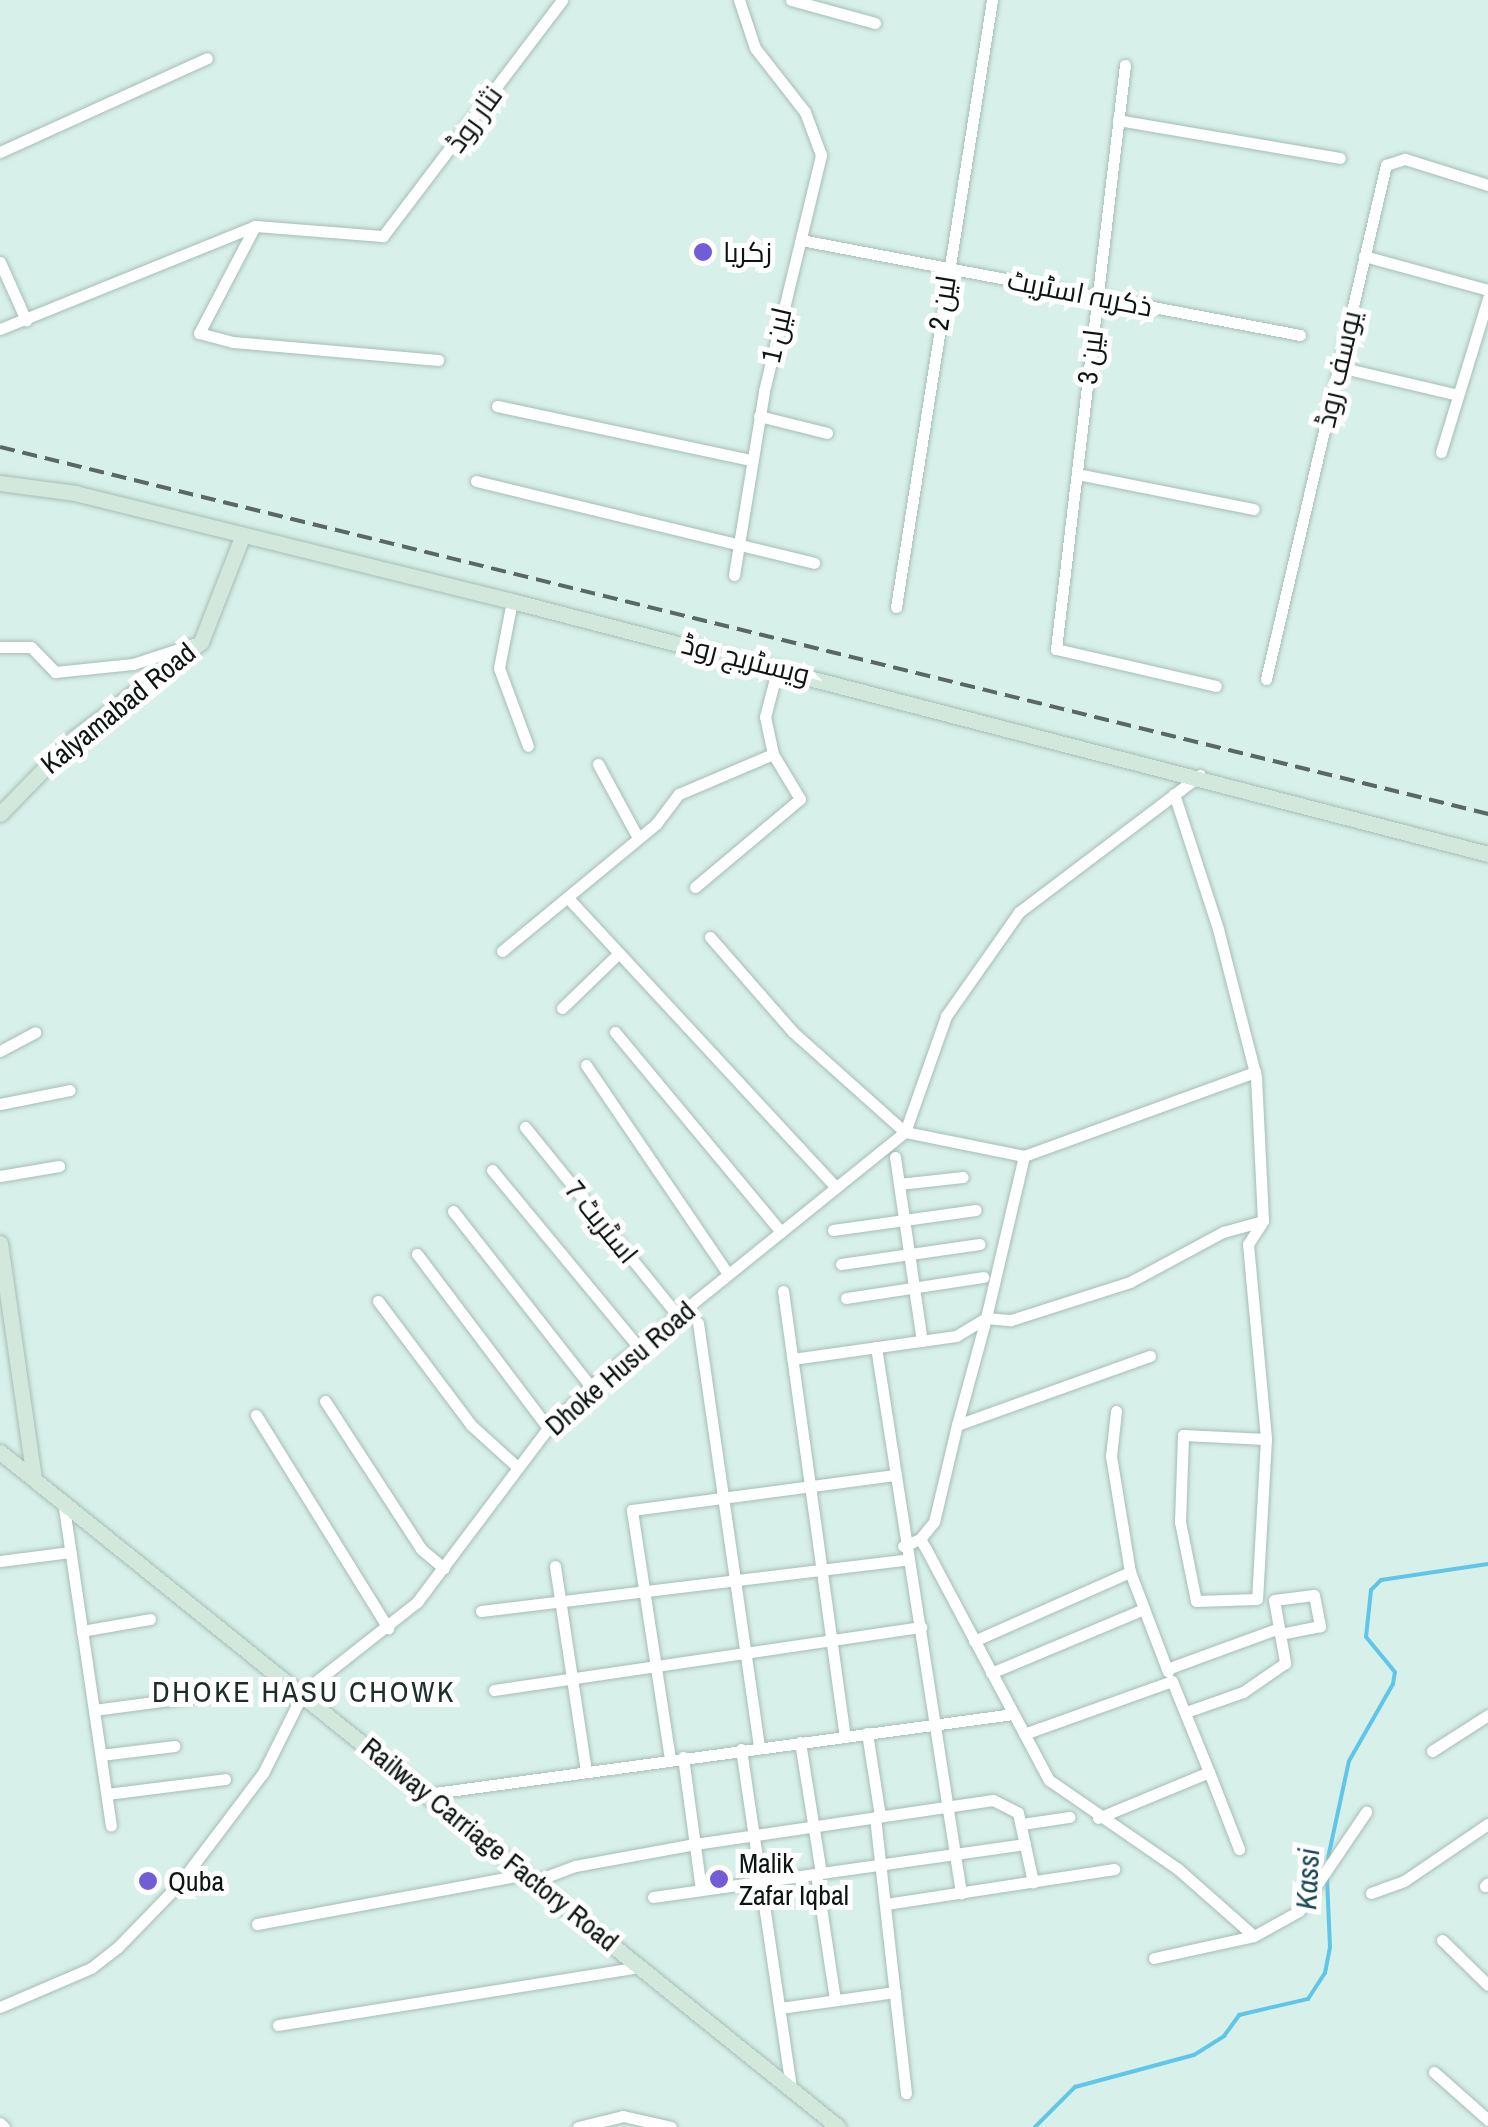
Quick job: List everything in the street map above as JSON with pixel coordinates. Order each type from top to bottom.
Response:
[{"type":"main road","name":"ویسٹریج روڈ","points":[[0,483],[76,494],[242,538],[778,667],[1200,775],[1488,854]]},
{"type":"main road","name":"Kalyamabad Road","points":[[0,814],[74,738],[201,642],[242,538]]},
{"type":"main road","points":[[0,1243],[34,1478]]},
{"type":"main road","name":"Railway Carriage Factory Road","points":[[0,1452],[304,1691],[838,2127]]},
{"type":"street","name":"نثار روڈ","points":[[255,226],[384,236],[562,0]]},
{"type":"street","name":"لین 1","points":[[734,575],[759,416],[822,155],[805,112],[755,48],[739,0]]},
{"type":"street","points":[[792,0],[875,22]]},
{"type":"street","name":"لین 2","points":[[896,607],[992,0]]},
{"type":"street","points":[[0,152],[208,58]]},
{"type":"street","name":"لین 3","points":[[1125,65],[1056,649],[1216,686]]},
{"type":"street","points":[[1118,120],[1340,158]]},
{"type":"street","name":"یوسف روڈ","points":[[1266,679],[1386,165],[1395,158],[1488,185]]},
{"type":"street","points":[[0,330],[255,226]]},
{"type":"street","points":[[255,226],[199,332],[234,342],[438,360]]},
{"type":"street","name":"ذکریہ اسٹریٹ","points":[[801,240],[1300,335]]},
{"type":"street","points":[[1364,256],[1488,290]]},
{"type":"street","points":[[0,262],[26,320]]},
{"type":"street","points":[[1441,452],[1488,298]]},
{"type":"street","points":[[1338,368],[1458,395]]},
{"type":"street","points":[[498,406],[752,460]]},
{"type":"street","points":[[759,416],[828,433]]},
{"type":"street","points":[[1077,474],[1254,508]]},
{"type":"street","points":[[476,481],[814,563]]},
{"type":"street","points":[[512,601],[500,668],[528,746]]},
{"type":"street","points":[[0,646],[31,647],[55,672],[133,664],[201,642]]},
{"type":"street","points":[[696,888],[800,799],[773,754],[765,718],[778,667]]},
{"type":"street","points":[[502,951],[638,838],[679,794],[773,754]]},
{"type":"street","points":[[598,764],[638,838]]},
{"type":"street","points":[[905,1132],[946,1016],[1018,912],[1200,775]]},
{"type":"street","points":[[1174,794],[1218,929],[1255,1072],[1263,1221],[1248,1244],[1266,1439],[1257,1599],[1196,1601],[1180,1522],[1184,1435],[1266,1439]]},
{"type":"street","points":[[568,898],[836,1186]]},
{"type":"street","points":[[710,937],[792,1032],[905,1132],[1024,1156],[1255,1072]]},
{"type":"street","points":[[562,1008],[618,953]]},
{"type":"street","points":[[0,1051],[35,1032]]},
{"type":"street","points":[[615,1032],[781,1232]]},
{"type":"street","points":[[586,1065],[728,1274]]},
{"type":"street","points":[[0,1104],[70,1090]]},
{"type":"street","name":"اسٹریٹ 7","points":[[525,1127],[678,1316]]},
{"type":"street","name":"Dhoke Husu Road","points":[[0,2007],[91,1968],[178,1884],[263,1772],[304,1691],[388,1628],[444,1568],[514,1464],[590,1386],[905,1132]]},
{"type":"street","points":[[482,1610],[823,1570],[904,1553],[920,1540],[934,1522],[1024,1156]]},
{"type":"street","points":[[895,1157],[922,1341]]},
{"type":"street","points":[[0,1176],[58,1166]]},
{"type":"street","points":[[492,1170],[640,1349]]},
{"type":"street","points":[[899,1184],[963,1177]]},
{"type":"street","points":[[833,1230],[976,1210]]},
{"type":"street","points":[[453,1211],[590,1386]]},
{"type":"street","points":[[793,1359],[956,1336],[986,1318],[1012,1320],[1130,1282],[1223,1232],[1263,1221]]},
{"type":"street","points":[[841,1264],[980,1244]]},
{"type":"street","points":[[417,1254],[548,1428]]},
{"type":"street","points":[[846,1298],[982,1277]]},
{"type":"street","points":[[783,1291],[845,1736]]},
{"type":"street","points":[[378,1301],[471,1424],[514,1464]]},
{"type":"street","points":[[698,1323],[759,1747]]},
{"type":"street","points":[[876,1348],[904,1553],[921,1628],[944,1807],[961,1893]]},
{"type":"street","points":[[957,1424],[1150,1356]]},
{"type":"street","points":[[326,1400],[421,1549],[444,1568]]},
{"type":"street","points":[[1116,1411],[1111,1456],[1130,1572],[1239,1848]]},
{"type":"street","points":[[256,1415],[388,1628]]},
{"type":"street","points":[[701,1890],[656,1666],[632,1510],[892,1475]]},
{"type":"street","points":[[63,1502],[111,1826]]},
{"type":"street","points":[[920,1540],[1050,1780],[1098,1818],[1178,1869],[1254,1936]]},
{"type":"street","points":[[0,1562],[70,1552]]},
{"type":"street","points":[[556,1566],[586,1770]]},
{"type":"street","points":[[974,1641],[1130,1572]]},
{"type":"street","points":[[1024,1734],[1280,1631],[1320,1626],[1314,1595],[1274,1600],[1280,1631],[1285,1663],[1244,1692],[1186,1712]]},
{"type":"street","points":[[991,1673],[1144,1608]]},
{"type":"street","points":[[82,1631],[150,1620]]},
{"type":"street","points":[[494,1690],[921,1628]]},
{"type":"street","points":[[94,1710],[229,1692]]},
{"type":"street","points":[[427,1794],[1012,1714]]},
{"type":"street","points":[[1432,1752],[1488,1716]]},
{"type":"street","points":[[866,1733],[906,2093]]},
{"type":"street","points":[[800,1742],[815,1826],[834,2000]]},
{"type":"street","points":[[101,1755],[174,1746]]},
{"type":"street","points":[[741,1750],[791,2090]]},
{"type":"street","points":[[1098,1818],[1209,1772]]},
{"type":"street","points":[[106,1794],[225,1779]]},
{"type":"street","points":[[257,1924],[531,1878],[694,1844],[1004,1800],[1022,1824],[1032,1882]]},
{"type":"street","points":[[1154,1958],[1254,1936],[1299,1910],[1366,1812]]},
{"type":"street","points":[[1022,1824],[1070,1817]]},
{"type":"street","points":[[1371,1893],[1404,1881],[1488,1824]]},
{"type":"street","points":[[652,1897],[1026,1844]]},
{"type":"street","points":[[886,1904],[1114,1869]]},
{"type":"street","points":[[1442,1940],[1488,1985]]},
{"type":"street","points":[[278,2026],[641,1967]]},
{"type":"street","points":[[780,2008],[895,1992]]},
{"type":"street","points":[[1434,2072],[1488,2120]]},
{"type":"street","points":[[578,2127],[630,2122],[671,2127]]},
{"type":"waterway","name":"Kassi","points":[[1328,1858],[1349,1761],[1393,1684],[1395,1672],[1366,1637],[1371,1590],[1381,1580],[1488,1564]]},
{"type":"waterway","name":"Kassi","points":[[1035,2127],[1075,2087],[1194,2055],[1224,2036],[1239,2015],[1308,1999],[1325,1973],[1330,1947],[1327,1877]]},
{"type":"railway","points":[[0,447],[1488,814]]},
{"type":"place","name":"زکریا","points":[[703,252]]},
{"type":"place","name":"Malik Zafar Iqbal","points":[[719,1879]]},
{"type":"place","name":"Quba","points":[[148,1881]]},
{"type":"district","name":"DHOKE HASU CHOWK","points":[[304,1691]]}]
